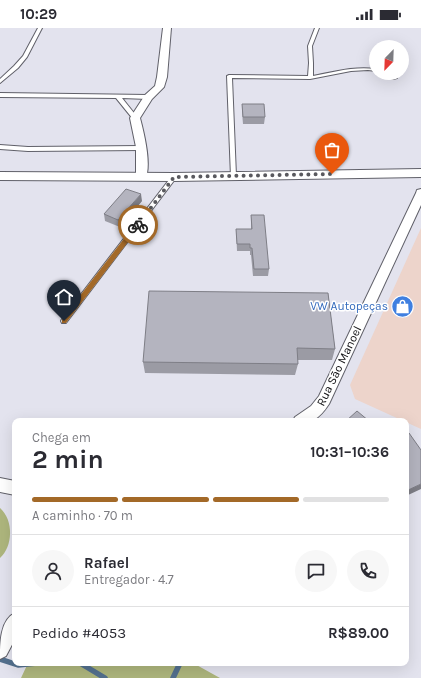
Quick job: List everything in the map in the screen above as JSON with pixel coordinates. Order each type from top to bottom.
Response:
[{"type":"street","points":[[141,177],[140,134],[135,118],[148,97],[159,87],[161,82],[167,28]]},
{"type":"street","points":[[0,176],[174,177],[421,173]]},
{"type":"street","name":"Rua São Manoel","points":[[307,418],[318,410],[324,400],[421,193]]},
{"type":"street","points":[[0,485],[12,487]]},
{"type":"street","points":[[2,647],[12,627]]},
{"type":"lane","points":[[0,82],[25,56],[40,28]]},
{"type":"lane","points":[[310,78],[310,46],[317,28]]},
{"type":"lane","points":[[233,176],[229,76],[310,78],[348,70],[369,69]]},
{"type":"lane","points":[[0,96],[148,97]]},
{"type":"lane","points":[[118,97],[135,118]]},
{"type":"lane","points":[[0,147],[28,149],[141,148]]},
{"type":"lane","points":[[64,321],[174,177]]},
{"type":"shaded area","name":"VW Autopeças","points":[[421,228],[421,429],[409,424],[409,418],[397,418],[355,399],[350,385]]},
{"type":"green space","points":[[0,508],[8,519],[10,533],[7,547],[0,558]]},
{"type":"green space","points":[[27,666],[198,666],[220,678],[21,678]]},
{"type":"building","points":[[242,104],[264,104],[265,117],[243,117]]},
{"type":"building","points":[[126,189],[141,194],[118,220],[104,214]]},
{"type":"building","points":[[251,215],[264,215],[269,269],[254,269],[252,248],[250,248],[250,244],[237,244],[236,229],[252,229]]},
{"type":"building","points":[[149,291],[328,293],[335,349],[297,348],[298,364],[143,362]]},
{"type":"building","points":[[357,411],[365,418],[349,418]]},
{"type":"building","points":[[409,433],[421,450],[421,484],[409,490]]},
{"type":"waterway","points":[[0,659],[12,663]]},
{"type":"waterway","points":[[85,666],[105,678]]},
{"type":"waterway","points":[[173,678],[179,666]]},
{"type":"way so far","points":[[138,225],[174,177],[332,174]]},
{"type":"place","name":"VW Autopeças","points":[[403,306]]},
{"type":"route","points":[[64,321],[138,225]]}]
